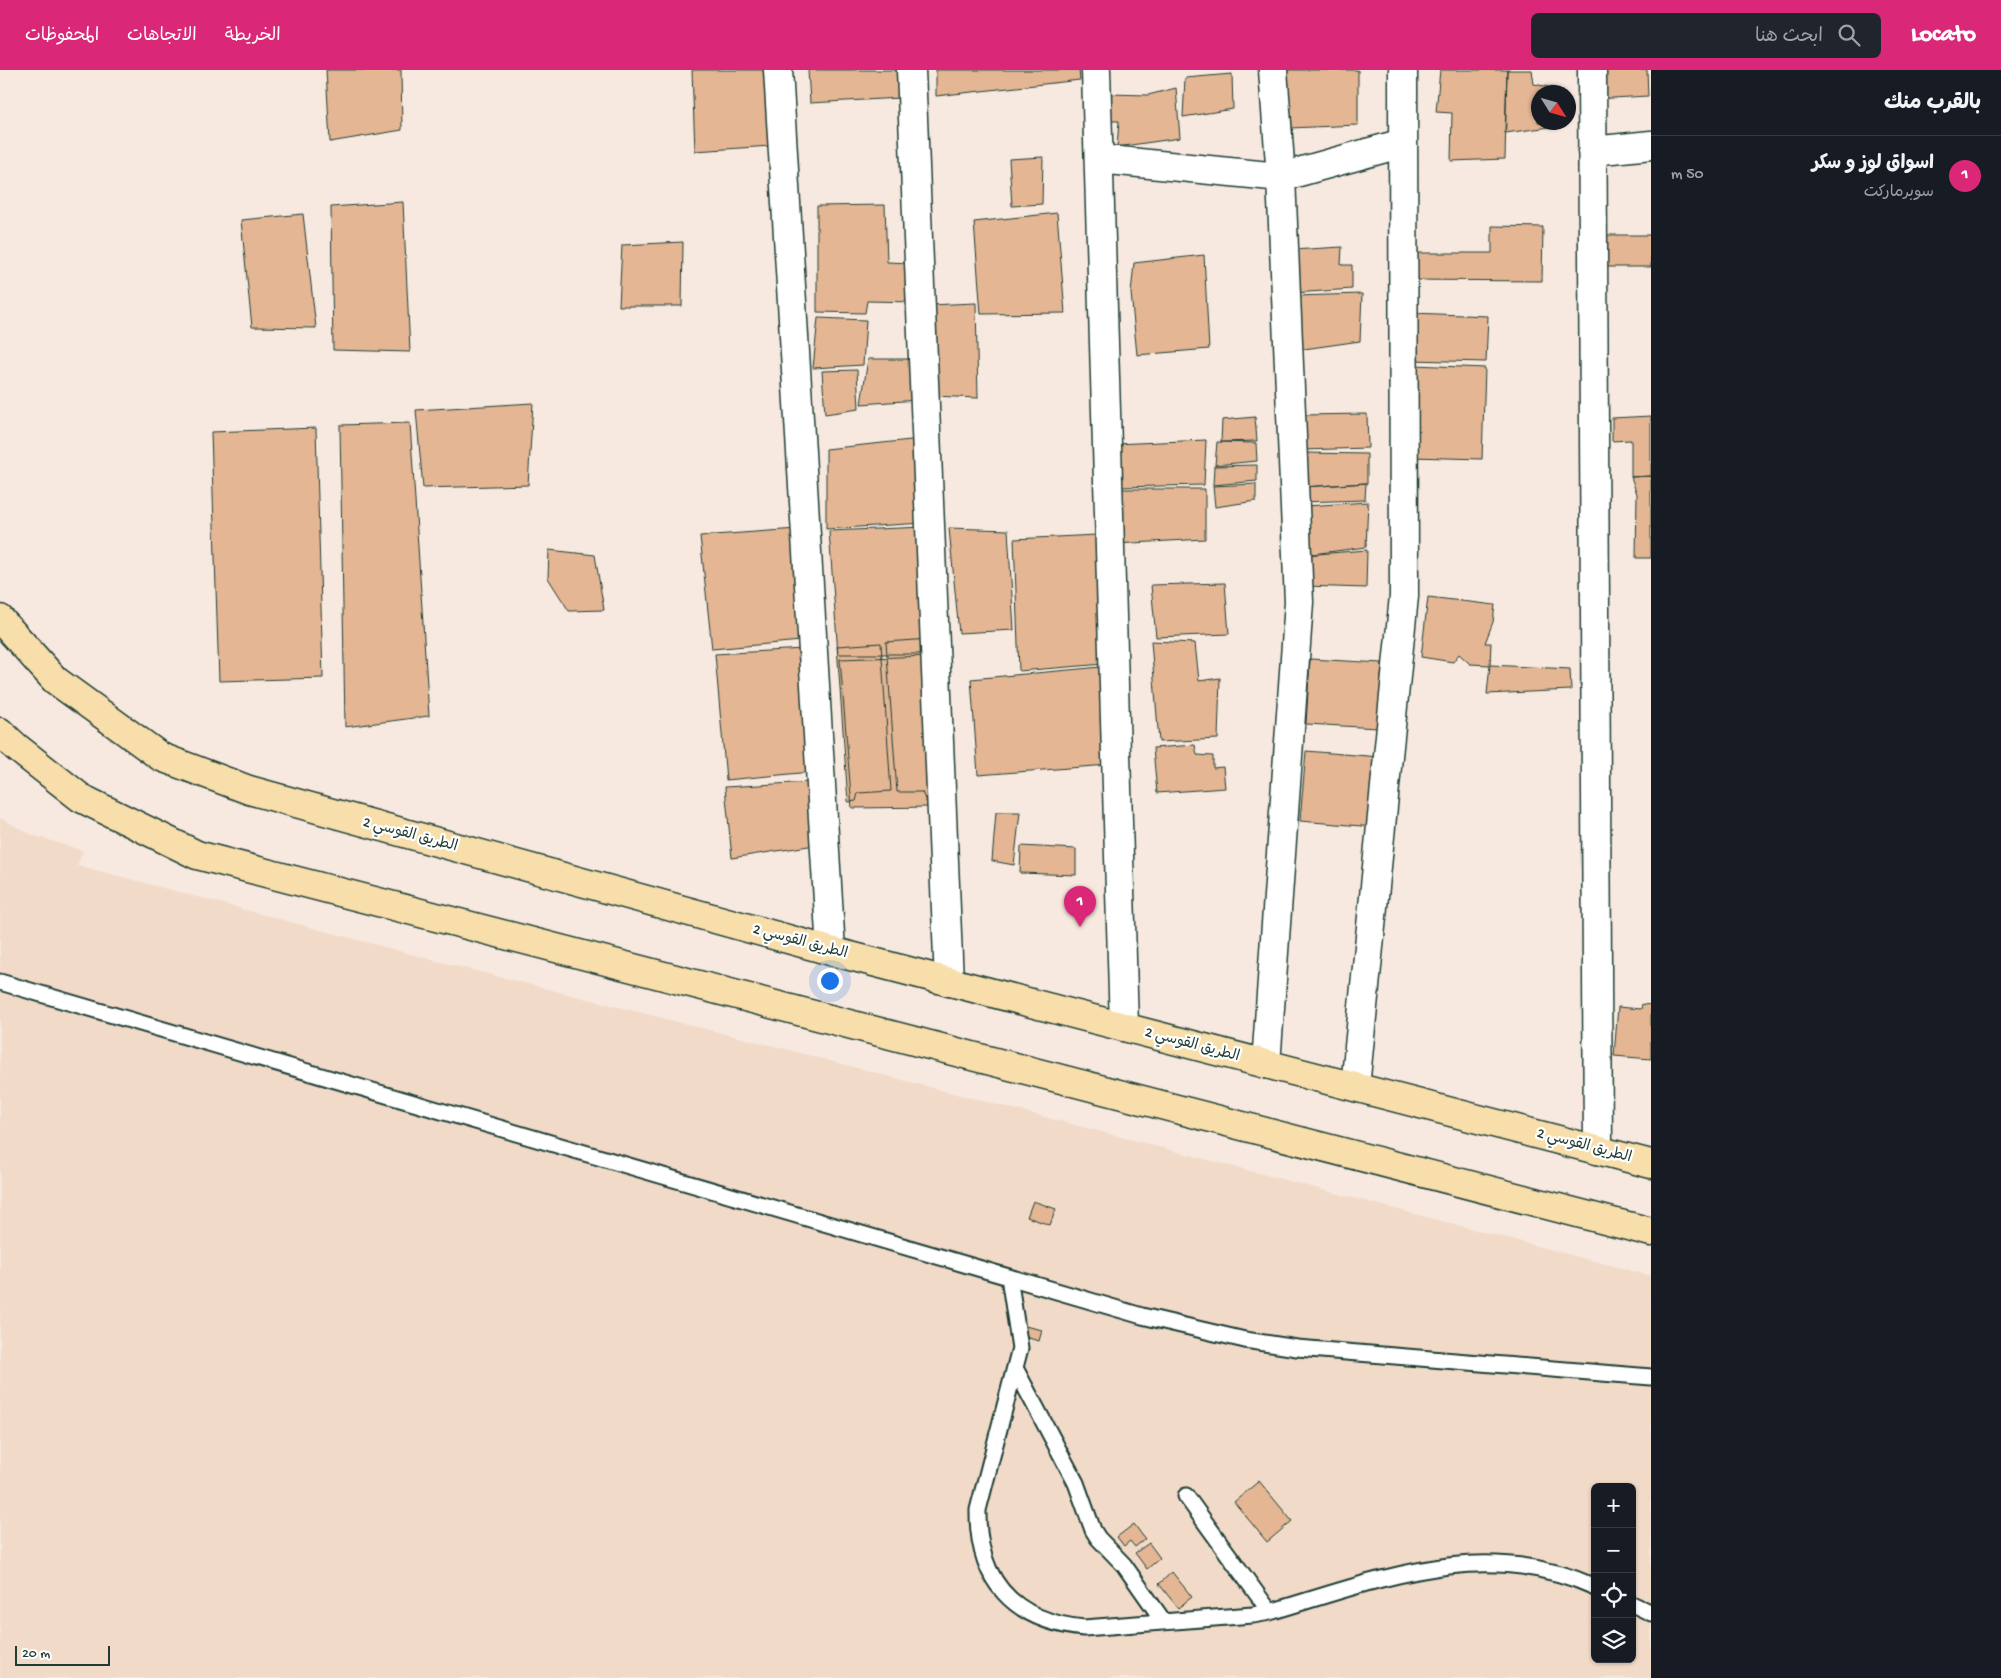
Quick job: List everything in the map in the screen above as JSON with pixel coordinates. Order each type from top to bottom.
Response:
[{"type":"highway","name":"الطريق القوسي 2","points":[[0,619],[55,680],[161,757],[249,790],[831,951],[1651,1164]]},
{"type":"highway","points":[[0,732],[16,747],[81,798],[197,855],[1651,1232]]},
{"type":"street","points":[[778,70],[831,951]]},
{"type":"street","points":[[911,70],[949,982]]},
{"type":"street","points":[[1096,70],[1124,1027]]},
{"type":"street","points":[[1266,1064],[1299,602],[1281,177],[1273,70]]},
{"type":"street","points":[[1355,1087],[1404,596],[1403,70]]},
{"type":"street","points":[[1592,70],[1598,1150]]},
{"type":"street","points":[[1099,159],[1281,177],[1403,144]]},
{"type":"street","points":[[1592,151],[1651,145]]},
{"type":"lane","points":[[0,982],[1142,1316],[1245,1340],[1349,1353],[1651,1377]]},
{"type":"lane","points":[[1009,1277],[1020,1337],[1020,1348],[978,1510],[978,1533],[982,1554],[991,1575],[1004,1593],[1021,1608],[1040,1619],[1062,1626],[1084,1628],[1237,1617],[1270,1612],[1407,1572],[1469,1564],[1500,1564],[1561,1573],[1591,1585]]},
{"type":"lane","points":[[1016,1368],[1076,1483],[1092,1530],[1124,1566],[1164,1622]]},
{"type":"lane","points":[[1186,1496],[1270,1612]]},
{"type":"lane","points":[[1636,1606],[1651,1613]]},
{"type":"shaded area","points":[[0,818],[32,835],[83,851],[77,865],[433,960],[777,1047],[1651,1276],[1651,1678],[0,1678]]},
{"type":"building","points":[[326,70],[401,70],[402,130],[330,142]]},
{"type":"building","points":[[692,70],[766,70],[771,146],[695,151]]},
{"type":"building","points":[[808,70],[898,70],[900,98],[810,103]]},
{"type":"building","points":[[936,70],[1079,70],[1080,80],[936,96]]},
{"type":"building","points":[[1286,70],[1358,70],[1358,125],[1290,128]]},
{"type":"building","points":[[1440,70],[1507,70],[1505,159],[1451,161],[1452,113],[1436,112]]},
{"type":"building","points":[[1507,70],[1532,70],[1534,84],[1539,85],[1531,85],[1531,130],[1505,133]]},
{"type":"building","points":[[1594,70],[1647,70],[1648,96],[1595,99]]},
{"type":"building","points":[[1232,74],[1233,109],[1183,117],[1185,78]]},
{"type":"building","points":[[1176,88],[1180,138],[1117,147],[1119,121],[1106,121],[1108,94],[1148,95]]},
{"type":"building","points":[[1043,157],[1042,204],[1012,206],[1009,159]]},
{"type":"building","points":[[403,202],[410,352],[333,350],[331,207]]},
{"type":"building","points":[[885,205],[887,262],[911,263],[913,302],[867,301],[865,313],[817,312],[817,206]]},
{"type":"building","points":[[1057,213],[1065,313],[981,314],[974,222]]},
{"type":"building","points":[[303,214],[316,328],[252,327],[241,220]]},
{"type":"building","points":[[1492,226],[1543,227],[1542,281],[1411,280],[1410,253],[1492,253]]},
{"type":"building","points":[[1602,235],[1651,235],[1651,267],[1601,267]]},
{"type":"building","points":[[683,242],[682,306],[619,306],[622,245]]},
{"type":"building","points":[[1342,247],[1341,265],[1352,265],[1352,289],[1294,293],[1292,250]]},
{"type":"building","points":[[1204,255],[1209,349],[1137,355],[1131,293],[1134,263]]},
{"type":"building","points":[[1362,294],[1360,341],[1297,350],[1295,296]]},
{"type":"building","points":[[976,303],[978,398],[933,396],[929,305]]},
{"type":"building","points":[[1412,313],[1488,316],[1486,362],[1410,360]]},
{"type":"building","points":[[818,318],[866,320],[863,365],[813,368]]},
{"type":"building","points":[[868,359],[916,359],[918,400],[861,404]]},
{"type":"building","points":[[1414,365],[1485,368],[1482,459],[1412,457]]},
{"type":"building","points":[[857,370],[859,409],[825,414],[822,371]]},
{"type":"building","points":[[533,403],[528,485],[423,488],[416,410]]},
{"type":"building","points":[[1367,414],[1368,448],[1302,450],[1301,415]]},
{"type":"building","points":[[1651,416],[1651,476],[1631,477],[1631,440],[1612,441],[1612,418]]},
{"type":"building","points":[[1255,417],[1257,441],[1221,442],[1222,420]]},
{"type":"building","points":[[410,423],[429,716],[345,727],[340,425]]},
{"type":"building","points":[[316,428],[323,678],[219,681],[211,432]]},
{"type":"building","points":[[920,439],[923,523],[826,529],[826,449]]},
{"type":"building","points":[[1206,440],[1204,485],[1118,487],[1114,444]]},
{"type":"building","points":[[1217,442],[1256,443],[1257,461],[1215,465]]},
{"type":"building","points":[[1305,453],[1367,454],[1367,483],[1302,487]]},
{"type":"building","points":[[1257,465],[1257,481],[1213,485],[1214,466]]},
{"type":"building","points":[[1651,476],[1651,558],[1636,558],[1637,494],[1631,477]]},
{"type":"building","points":[[1366,483],[1365,500],[1301,502],[1303,487]]},
{"type":"building","points":[[1256,484],[1256,501],[1215,507],[1213,486]]},
{"type":"building","points":[[1114,489],[1205,489],[1205,539],[1115,544]]},
{"type":"building","points":[[1368,502],[1366,547],[1305,555],[1306,506]]},
{"type":"building","points":[[924,527],[930,654],[838,654],[829,531]]},
{"type":"building","points":[[949,528],[1008,530],[1014,630],[959,633]]},
{"type":"building","points":[[797,529],[801,641],[712,649],[700,536]]},
{"type":"building","points":[[1097,535],[1104,664],[1019,671],[1014,539]]},
{"type":"building","points":[[549,550],[595,555],[604,610],[569,611],[548,578]]},
{"type":"building","points":[[1367,550],[1366,588],[1304,586],[1305,555]]},
{"type":"building","points":[[1225,583],[1229,634],[1156,637],[1151,585]]},
{"type":"building","points":[[1428,597],[1495,605],[1493,622],[1485,643],[1491,643],[1490,665],[1470,664],[1459,654],[1453,662],[1421,657]]},
{"type":"building","points":[[930,639],[936,800],[926,802],[922,792],[897,792],[886,642]]},
{"type":"building","points":[[1151,641],[1195,643],[1199,681],[1220,678],[1218,739],[1159,742]]},
{"type":"building","points":[[881,643],[891,791],[858,793],[856,801],[848,802],[837,646]]},
{"type":"building","points":[[803,649],[811,772],[726,780],[715,654]]},
{"type":"building","points":[[929,656],[937,807],[852,808],[840,659]]},
{"type":"building","points":[[1310,659],[1382,663],[1378,728],[1306,724]]},
{"type":"building","points":[[1490,665],[1570,669],[1571,690],[1487,694]]},
{"type":"building","points":[[1101,667],[1108,765],[978,775],[971,679]]},
{"type":"building","points":[[1195,745],[1197,755],[1213,756],[1213,768],[1223,767],[1225,788],[1157,793],[1153,748]]},
{"type":"building","points":[[1306,751],[1380,757],[1374,827],[1300,821]]},
{"type":"building","points":[[810,782],[815,845],[732,858],[725,787]]},
{"type":"building","points":[[996,812],[1020,812],[1014,865],[992,861]]},
{"type":"building","points":[[1021,846],[1076,849],[1076,875],[1020,873]]},
{"type":"building","points":[[1642,1004],[1651,1005],[1651,1059],[1614,1056],[1618,1007],[1641,1009]]},
{"type":"building","points":[[1033,1201],[1056,1209],[1050,1225],[1027,1217]]},
{"type":"building","points":[[1025,1326],[1042,1330],[1039,1341],[1022,1336]]},
{"type":"building","points":[[1259,1481],[1292,1521],[1267,1542],[1234,1502]]},
{"type":"building","points":[[1134,1524],[1145,1539],[1135,1547],[1130,1541],[1124,1546],[1117,1537]]},
{"type":"building","points":[[1149,1543],[1160,1558],[1147,1569],[1135,1553]]},
{"type":"building","points":[[1172,1572],[1192,1597],[1178,1608],[1159,1584]]},
{"type":"place","name":"اسواق لوز و سكر","points":[[1080,927]]}]
